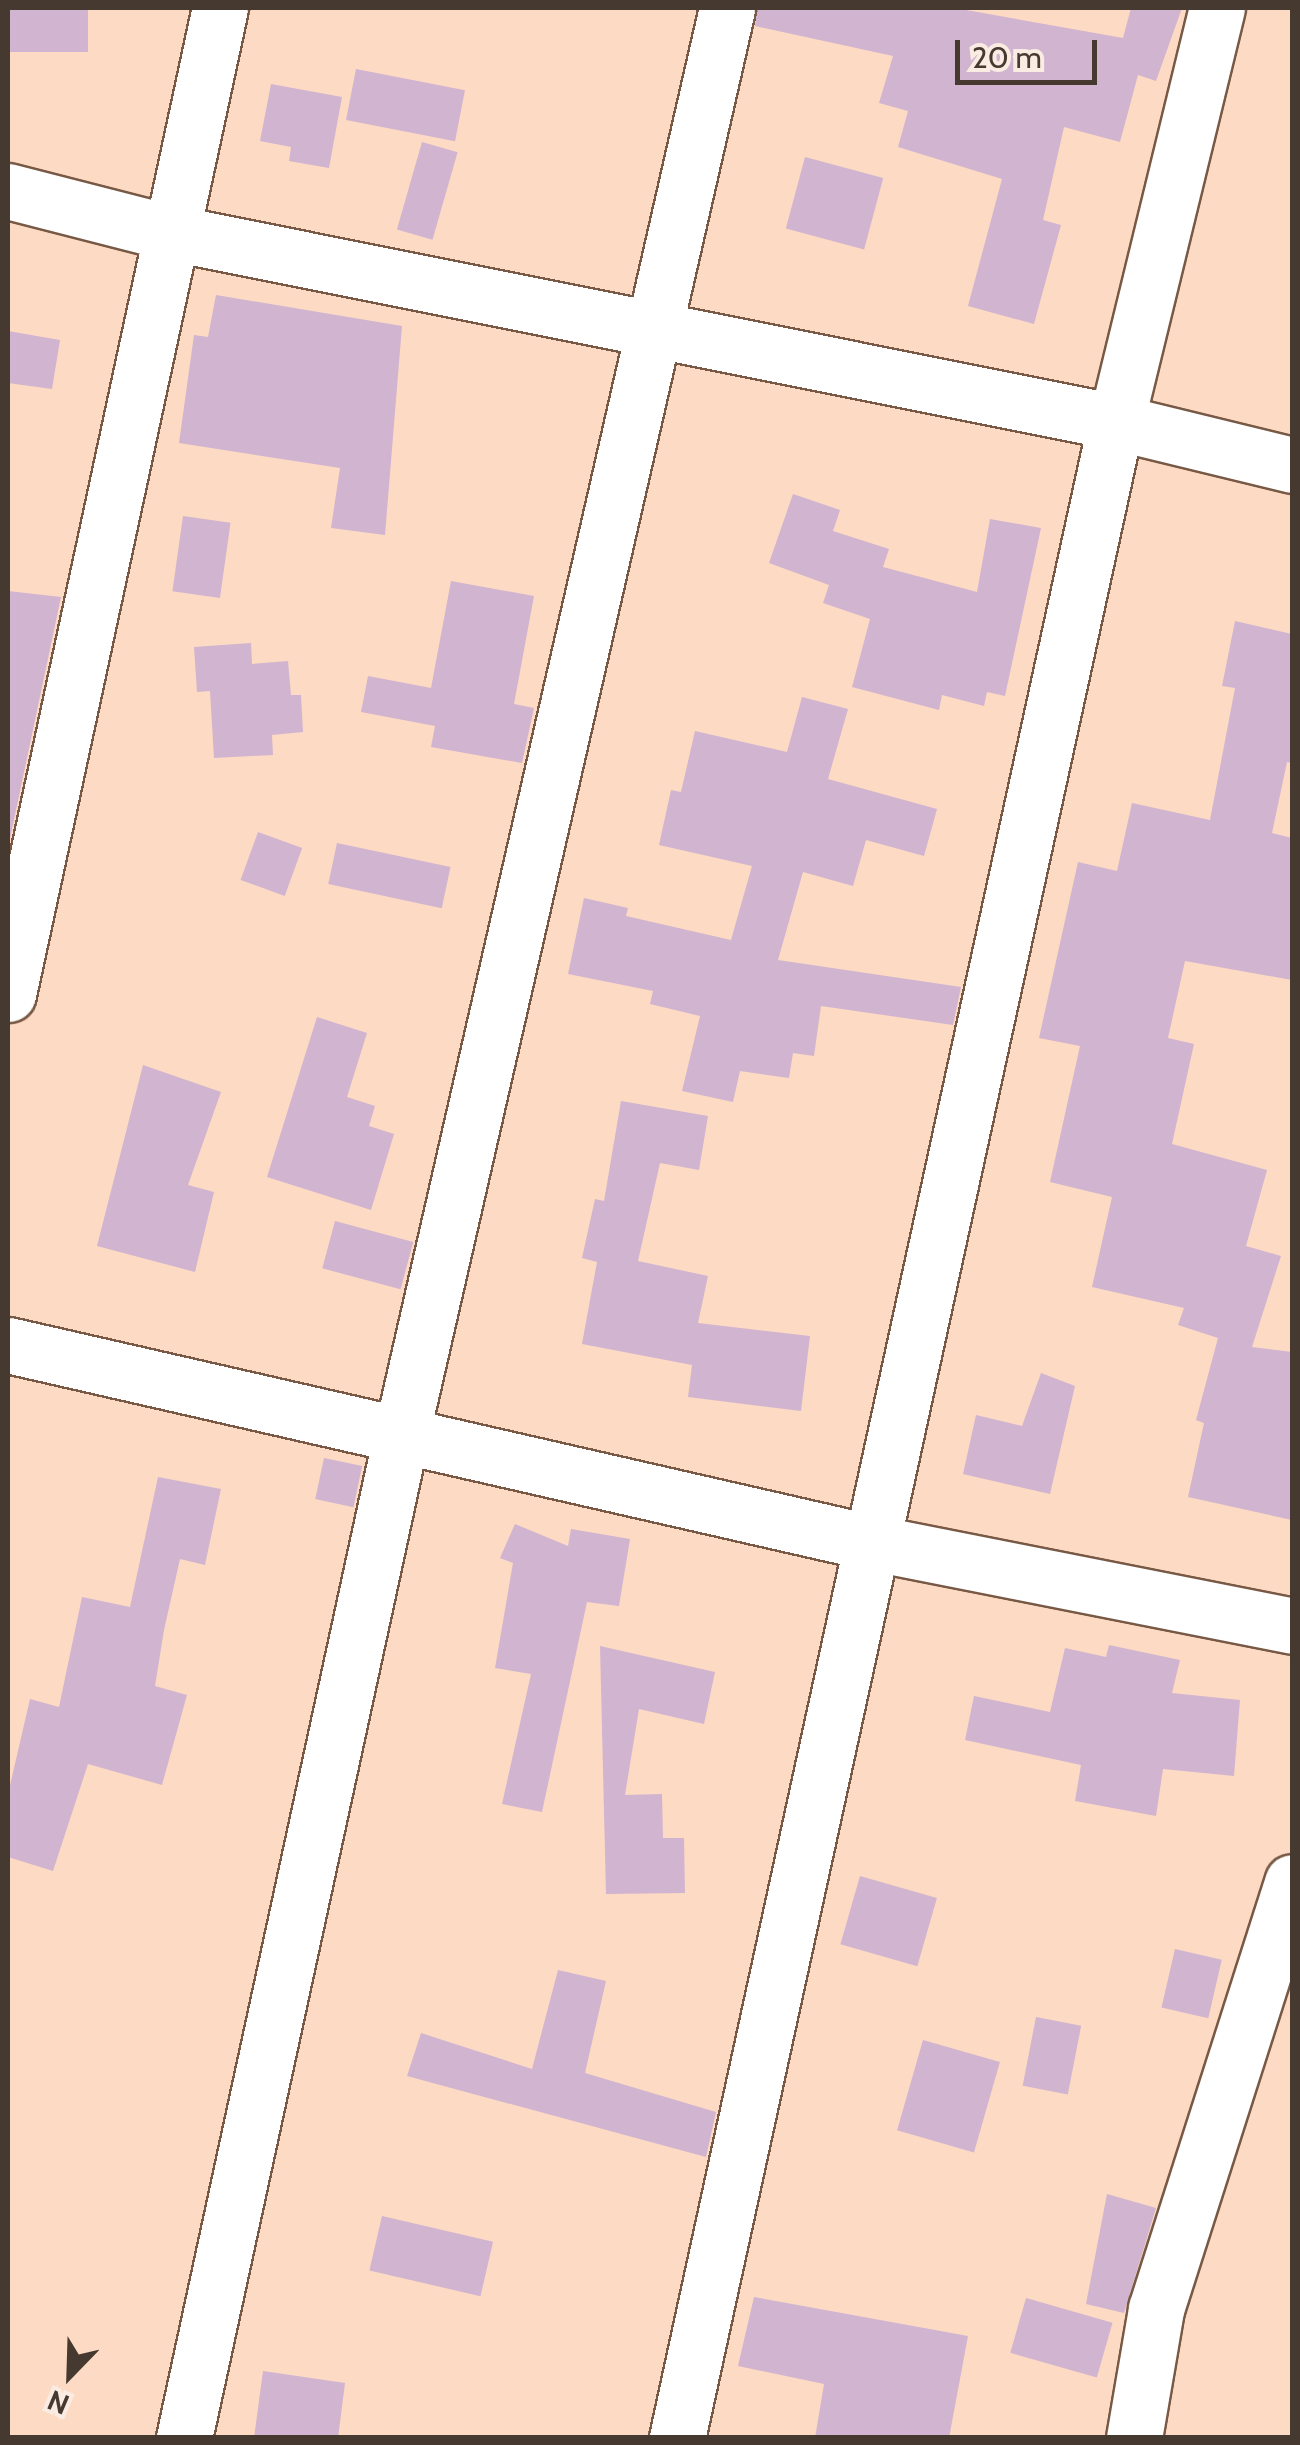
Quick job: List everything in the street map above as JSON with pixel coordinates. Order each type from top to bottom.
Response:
[{"type":"street","points":[[8,994],[168,232],[220,8]]},
{"type":"street","points":[[184,2438],[402,1431],[727,8]]},
{"type":"street","points":[[677,2438],[869,1542],[1116,422],[1217,8]]},
{"type":"street","points":[[8,191],[168,232],[1116,422],[1292,465]]},
{"type":"street","points":[[8,1345],[402,1431],[869,1542],[1292,1626]]},
{"type":"street","points":[[1134,2438],[1156,2310],[1292,1882]]},
{"type":"building","points":[[10,8],[88,8],[88,52],[10,52]]},
{"type":"building","points":[[757,8],[955,8],[1123,38],[1131,8],[1182,8],[1156,81],[1138,75],[1120,142],[1064,127],[1043,220],[1061,225],[1034,324],[968,306],[1002,179],[898,147],[908,111],[879,103],[893,56],[755,26]]},
{"type":"building","points":[[356,69],[465,90],[455,141],[346,120]]},
{"type":"building","points":[[271,84],[342,97],[329,168],[289,161],[291,147],[260,141]]},
{"type":"building","points":[[422,142],[458,152],[432,240],[397,229]]},
{"type":"building","points":[[805,157],[883,178],[864,249],[786,228]]},
{"type":"building","points":[[216,295],[402,326],[385,535],[331,528],[340,468],[179,443],[194,335],[208,337]]},
{"type":"building","points":[[8,331],[60,340],[52,389],[8,383]]},
{"type":"building","points":[[793,494],[840,510],[833,531],[889,549],[883,567],[977,592],[990,519],[1041,528],[1005,696],[987,692],[984,706],[942,695],[939,710],[852,687],[870,619],[823,603],[829,585],[769,563]]},
{"type":"building","points":[[183,516],[231,523],[220,598],[172,591]]},
{"type":"building","points":[[451,581],[534,596],[514,704],[534,708],[522,763],[431,747],[435,726],[361,712],[368,676],[431,688]]},
{"type":"building","points":[[8,591],[61,597],[8,848]]},
{"type":"building","points":[[1235,621],[1292,634],[1292,763],[1287,762],[1272,833],[1292,838],[1292,980],[1185,961],[1168,1038],[1194,1044],[1172,1144],[1267,1170],[1246,1246],[1281,1256],[1252,1347],[1292,1352],[1292,1520],[1188,1497],[1204,1423],[1196,1420],[1218,1338],[1178,1325],[1184,1308],[1092,1287],[1112,1197],[1050,1182],[1080,1046],[1039,1038],[1078,862],[1117,871],[1132,803],[1210,820],[1235,688],[1222,686]]},
{"type":"building","points":[[251,643],[252,664],[288,661],[291,695],[301,695],[303,732],[272,735],[273,755],[214,758],[210,691],[197,692],[194,647]]},
{"type":"building","points":[[802,697],[848,709],[828,779],[937,809],[924,856],[866,840],[853,886],[803,872],[778,960],[961,987],[953,1025],[821,1006],[814,1056],[793,1053],[789,1078],[740,1071],[733,1102],[682,1091],[700,1016],[650,1004],[653,991],[568,974],[584,898],[628,908],[626,916],[731,940],[752,866],[659,845],[671,790],[681,792],[695,731],[787,752]]},
{"type":"building","points":[[258,832],[302,848],[285,896],[241,880]]},
{"type":"building","points":[[337,843],[450,867],[442,908],[328,884]]},
{"type":"building","points":[[317,1017],[367,1033],[347,1097],[375,1106],[369,1126],[394,1134],[371,1210],[267,1177]]},
{"type":"building","points":[[143,1065],[221,1092],[188,1185],[214,1192],[195,1272],[97,1246]]},
{"type":"building","points":[[621,1101],[708,1116],[699,1170],[660,1163],[638,1261],[708,1276],[698,1323],[810,1336],[801,1411],[688,1397],[692,1365],[582,1344],[597,1262],[582,1258],[595,1199],[604,1201]]},
{"type":"building","points":[[335,1221],[413,1242],[401,1289],[322,1268]]},
{"type":"building","points":[[1041,1373],[1075,1386],[1050,1494],[963,1474],[976,1415],[1022,1426]]},
{"type":"building","points":[[324,1458],[362,1466],[353,1507],[315,1499]]},
{"type":"building","points":[[158,1477],[221,1489],[205,1565],[180,1559],[164,1630],[155,1686],[187,1695],[162,1785],[88,1764],[53,1871],[8,1857],[8,1794],[30,1699],[59,1707],[82,1597],[130,1607]]},
{"type":"building","points":[[515,1524],[568,1546],[571,1529],[630,1539],[619,1606],[587,1602],[542,1812],[502,1804],[531,1674],[495,1668],[513,1563],[500,1558]]},
{"type":"building","points":[[1109,1645],[1180,1660],[1172,1693],[1240,1700],[1234,1776],[1163,1769],[1156,1816],[1075,1801],[1081,1765],[965,1740],[974,1696],[1050,1712],[1065,1648],[1106,1657]]},
{"type":"building","points":[[600,1646],[715,1672],[704,1724],[639,1709],[625,1795],[662,1794],[663,1838],[684,1838],[685,1893],[606,1894]]},
{"type":"building","points":[[860,1876],[937,1898],[917,1966],[840,1944]]},
{"type":"building","points":[[1175,1949],[1222,1960],[1208,2018],[1162,2007]]},
{"type":"building","points":[[558,1970],[606,1981],[585,2073],[716,2112],[706,2157],[407,2076],[421,2033],[532,2069]]},
{"type":"building","points":[[1036,2017],[1081,2026],[1068,2094],[1023,2086]]},
{"type":"building","points":[[923,2040],[1000,2062],[974,2152],[897,2130]]},
{"type":"building","points":[[1107,2194],[1156,2208],[1124,2313],[1086,2304]]},
{"type":"building","points":[[382,2216],[493,2242],[480,2296],[369,2271]]},
{"type":"building","points":[[754,2297],[968,2336],[949,2438],[815,2438],[824,2384],[738,2366]]},
{"type":"building","points":[[1026,2298],[1113,2323],[1097,2378],[1010,2353]]},
{"type":"building","points":[[263,2371],[345,2383],[338,2438],[254,2438]]}]
